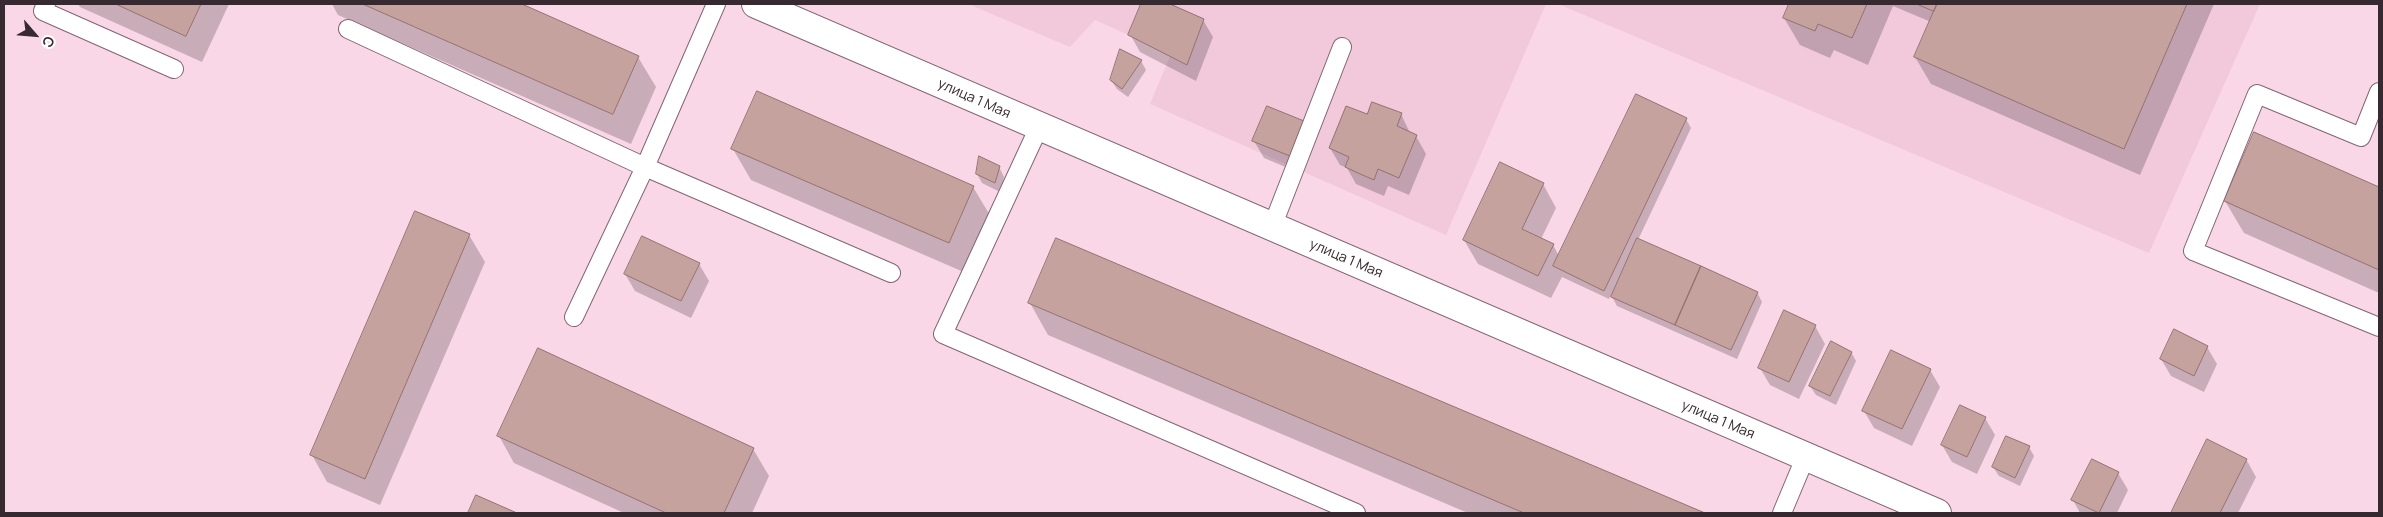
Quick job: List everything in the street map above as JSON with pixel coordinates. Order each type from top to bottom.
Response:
[{"type":"street","name":"улица 1 Мая","points":[[756,4],[1805,458],[1937,513]]},
{"type":"lane","points":[[46,4],[43,11],[174,70]]},
{"type":"lane","points":[[574,317],[645,167],[716,4]]},
{"type":"lane","points":[[348,29],[645,167],[891,273]]},
{"type":"lane","points":[[1272,227],[1342,47]]},
{"type":"lane","points":[[2379,92],[2361,137],[2257,94],[2193,251],[2379,327]]},
{"type":"lane","points":[[1039,127],[943,334],[1356,513]]},
{"type":"lane","points":[[1782,513],[1805,458]]},
{"type":"shaded area","points":[[968,4],[1546,4],[1446,235],[1150,104],[1171,54],[1095,20],[1070,47]]},
{"type":"shaded area","points":[[1558,4],[2260,4],[2149,253]]},
{"type":"building","points":[[116,4],[201,4],[186,36]]},
{"type":"building","points":[[363,4],[522,4],[639,56],[613,114]]},
{"type":"building","points":[[1141,4],[1170,4],[1204,19],[1187,65],[1128,35]]},
{"type":"building","points":[[1789,4],[1867,4],[1852,38],[1818,24],[1815,31],[1783,18]]},
{"type":"building","points":[[1917,4],[1937,4],[1934,11]]},
{"type":"building","points":[[1937,4],[2187,4],[2124,149],[1914,57]]},
{"type":"building","points":[[1120,49],[1142,60],[1122,89],[1110,80]]},
{"type":"building","points":[[757,91],[974,186],[949,243],[731,149]]},
{"type":"building","points":[[1636,94],[1687,118],[1604,291],[1553,266]]},
{"type":"building","points":[[1372,102],[1402,113],[1397,126],[1417,135],[1399,178],[1378,169],[1374,180],[1345,167],[1349,157],[1329,148],[1346,106],[1367,114]]},
{"type":"building","points":[[1267,106],[1304,121],[1290,156],[1252,141]]},
{"type":"building","points":[[2254,132],[2379,187],[2379,270],[2224,201]]},
{"type":"building","points":[[979,156],[1000,166],[995,183],[976,174]]},
{"type":"building","points":[[1500,162],[1544,183],[1522,229],[1554,244],[1538,276],[1463,240]]},
{"type":"building","points":[[415,211],[470,234],[365,479],[310,455]]},
{"type":"building","points":[[642,236],[700,263],[681,301],[624,274]]},
{"type":"building","points":[[1056,238],[1705,513],[1524,513],[1028,303]]},
{"type":"building","points":[[1637,238],[1701,266],[1675,325],[1611,297]]},
{"type":"building","points":[[1701,266],[1758,292],[1731,350],[1675,325]]},
{"type":"building","points":[[1784,310],[1816,325],[1789,382],[1758,368]]},
{"type":"building","points":[[2174,329],[2208,346],[2194,376],[2160,359]]},
{"type":"building","points":[[1831,341],[1852,352],[1830,396],[1809,386]]},
{"type":"building","points":[[538,348],[754,448],[724,513],[666,513],[497,436]]},
{"type":"building","points":[[1891,350],[1931,369],[1902,429],[1862,411]]},
{"type":"building","points":[[1960,405],[1986,417],[1967,457],[1941,445]]},
{"type":"building","points":[[2006,436],[2030,446],[2015,478],[1992,467]]},
{"type":"building","points":[[2207,439],[2247,459],[2220,513],[2171,513]]},
{"type":"building","points":[[2092,459],[2119,472],[2099,513],[2071,500]]},
{"type":"building","points":[[476,495],[517,513],[468,513]]}]
